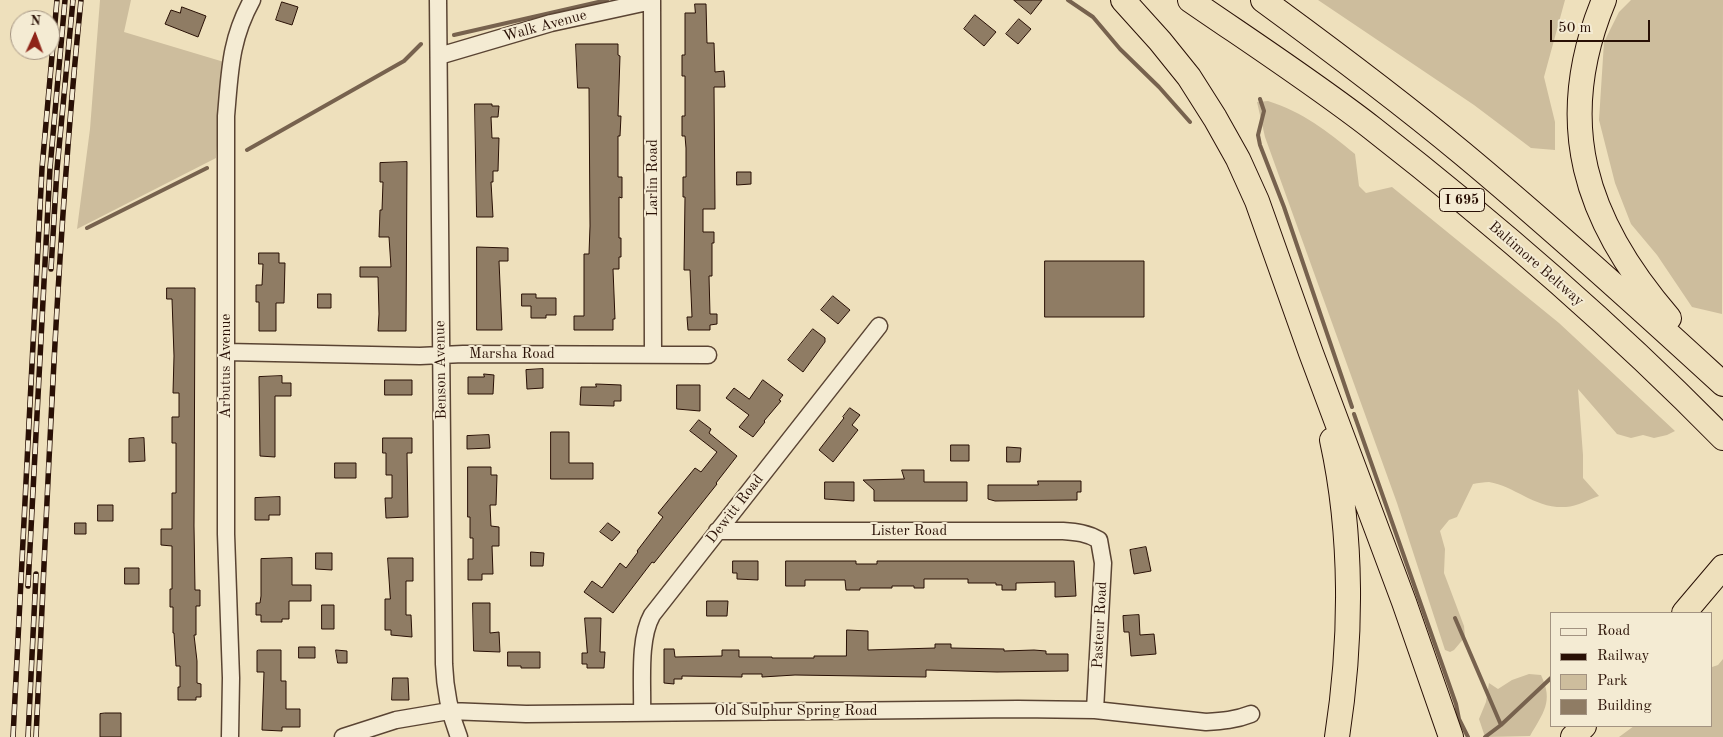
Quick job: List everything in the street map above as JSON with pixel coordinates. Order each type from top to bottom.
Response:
[{"type":"highway","points":[[1123,0],[1189,77],[1238,159],[1257,201],[1311,353],[1404,602],[1451,737]]},
{"type":"highway","name":"Baltimore Beltway","points":[[1190,0],[1371,127],[1444,185],[1592,313],[1683,397],[1723,438]]},
{"type":"highway","name":"I 695","points":[[1263,0],[1384,90],[1461,152],[1541,220],[1723,382]]},
{"type":"highway","points":[[1604,0],[1584,58],[1579,92],[1579,121],[1583,154],[1592,193],[1608,230],[1628,265],[1651,297],[1723,382]]},
{"type":"highway","points":[[1311,353],[1344,507],[1346,560],[1345,663],[1337,737]]},
{"type":"highway","points":[[1326,737],[1335,678],[1346,560]]},
{"type":"highway","points":[[1685,612],[1723,567]]},
{"type":"highway","points":[[1574,737],[1583,727]]},
{"type":"street","name":"Arbutus Avenue","points":[[230,737],[231,678],[226,534],[226,116],[230,64],[234,42],[252,0]]},
{"type":"street","name":"Benson Avenue","points":[[438,0],[444,664],[449,711],[459,737]]},
{"type":"street","name":"Walk Avenue","points":[[439,56],[551,24],[652,1]]},
{"type":"street","name":"Larlin Road","points":[[652,1],[653,354]]},
{"type":"street","name":"Dewitt Road","points":[[642,712],[644,644],[648,623],[879,326]]},
{"type":"street","name":"Marsha Road","points":[[226,352],[332,355],[708,354]]},
{"type":"street","name":"Lister Road","points":[[718,531],[1064,531],[1081,532],[1100,540]]},
{"type":"street","name":"Pasteur Road","points":[[1095,710],[1103,563],[1100,540]]},
{"type":"street","name":"Old Sulphur Spring Road","points":[[343,737],[396,720],[449,711],[526,714],[1018,709],[1095,710],[1206,722],[1224,721],[1251,714]]},
{"type":"green space","points":[[100,0],[131,0],[124,32],[224,62],[216,158],[77,229],[90,129]]},
{"type":"green space","points":[[1318,0],[1565,0],[1544,77],[1555,122],[1555,150],[1531,148],[1474,105]]},
{"type":"green space","points":[[1631,0],[1723,0],[1722,314],[1692,307],[1657,255],[1631,224],[1615,183],[1599,120],[1604,42],[1619,12]]},
{"type":"green space","points":[[1268,101],[1281,105],[1304,117],[1355,154],[1359,186],[1366,193],[1392,187],[1559,323],[1675,431],[1654,438],[1643,435],[1631,438],[1617,434],[1578,389],[1583,478],[1599,496],[1566,507],[1555,507],[1535,501],[1499,484],[1489,482],[1473,484],[1457,517],[1449,520],[1440,531],[1445,549],[1444,573],[1464,626],[1465,637],[1450,652],[1445,650],[1397,503],[1265,137],[1257,102]]},
{"type":"green space","points":[[1723,659],[1723,737],[1619,737],[1633,727],[1713,727],[1713,667],[1718,665]]},
{"type":"green space","points":[[1529,674],[1541,675],[1547,693],[1543,714],[1530,736],[1485,737],[1479,719],[1486,702],[1489,683],[1498,689],[1512,680]]},
{"type":"building","points":[[1014,0],[1042,0],[1031,14]]},
{"type":"building","points":[[282,2],[298,7],[292,25],[276,20]]},
{"type":"building","points":[[695,4],[706,4],[707,43],[714,43],[715,72],[724,71],[725,87],[714,87],[715,209],[703,209],[703,232],[714,232],[712,276],[709,276],[710,314],[717,314],[717,324],[710,325],[710,330],[688,330],[687,317],[692,317],[690,270],[684,270],[685,197],[683,197],[683,177],[686,177],[686,148],[685,136],[682,136],[682,116],[685,116],[685,76],[682,76],[682,55],[685,55],[685,13],[695,13]]},
{"type":"building","points":[[182,7],[206,16],[198,37],[165,24],[171,10],[180,13]]},
{"type":"building","points":[[975,15],[996,32],[984,46],[964,29]]},
{"type":"building","points":[[1019,19],[1031,29],[1018,44],[1006,34]]},
{"type":"building","points":[[576,44],[618,44],[618,55],[620,56],[618,116],[621,116],[620,136],[618,136],[618,177],[622,177],[622,198],[619,197],[621,257],[619,257],[619,269],[613,269],[615,319],[613,319],[613,330],[574,330],[574,316],[584,316],[584,254],[589,254],[590,226],[589,88],[578,88]]},
{"type":"building","points":[[475,104],[499,106],[498,117],[491,117],[492,138],[499,138],[498,171],[493,171],[493,182],[491,182],[493,217],[477,217]]},
{"type":"building","points":[[407,162],[406,331],[378,331],[378,277],[360,277],[360,267],[391,267],[389,237],[379,237],[383,182],[380,182],[380,163]]},
{"type":"building","points":[[737,172],[751,172],[751,184],[737,185]]},
{"type":"building","points":[[477,247],[508,248],[508,261],[499,261],[502,330],[477,330]]},
{"type":"building","points":[[259,253],[279,253],[279,263],[285,263],[284,303],[276,303],[276,331],[259,331],[259,302],[256,302],[256,285],[262,285],[263,264],[259,264]]},
{"type":"building","points":[[1045,261],[1144,261],[1144,317],[1045,317]]},
{"type":"building","points":[[167,288],[195,288],[195,590],[200,590],[200,606],[196,606],[196,635],[194,635],[197,683],[201,684],[201,697],[196,697],[196,700],[178,700],[180,666],[176,666],[173,607],[170,607],[172,546],[161,545],[161,529],[172,529],[172,493],[176,493],[176,443],[172,443],[172,417],[179,417],[179,393],[173,393],[172,299],[167,299]]},
{"type":"building","points":[[318,294],[331,294],[331,308],[318,308]]},
{"type":"building","points":[[522,294],[536,294],[536,298],[556,298],[556,315],[546,315],[546,318],[531,318],[531,306],[522,306]]},
{"type":"building","points":[[833,296],[850,310],[838,324],[821,310]]},
{"type":"building","points":[[813,329],[825,338],[825,342],[803,372],[788,360]]},
{"type":"building","points":[[543,369],[543,388],[527,389],[526,370]]},
{"type":"building","points":[[484,374],[494,375],[493,394],[468,394],[468,377],[484,377]]},
{"type":"building","points":[[282,376],[282,383],[291,383],[291,396],[275,396],[275,457],[260,456],[259,377]]},
{"type":"building","points":[[385,380],[412,380],[412,395],[385,395]]},
{"type":"building","points":[[763,380],[783,395],[779,400],[781,401],[753,437],[739,427],[749,415],[726,398],[734,388],[749,399]]},
{"type":"building","points":[[596,384],[621,385],[621,401],[614,401],[614,406],[580,405],[581,387],[596,387]]},
{"type":"building","points":[[677,385],[700,385],[700,411],[677,409]]},
{"type":"building","points":[[850,408],[860,415],[852,425],[858,430],[833,462],[819,450]]},
{"type":"building","points":[[699,420],[711,429],[709,433],[737,456],[717,484],[654,563],[652,562],[613,613],[584,592],[592,581],[602,588],[620,563],[626,568],[663,517],[658,513],[695,468],[701,472],[717,452],[690,431]]},
{"type":"building","points":[[551,432],[569,432],[569,463],[593,463],[593,479],[551,479]]},
{"type":"building","points":[[489,435],[490,448],[467,449],[467,436]]},
{"type":"building","points":[[144,438],[145,461],[129,462],[129,439]]},
{"type":"building","points":[[383,438],[412,438],[412,453],[407,453],[408,517],[386,518],[385,498],[392,498],[392,475],[386,475],[386,453],[383,453]]},
{"type":"building","points":[[951,445],[969,445],[969,461],[951,461]]},
{"type":"building","points":[[1007,447],[1021,448],[1020,462],[1007,462]]},
{"type":"building","points":[[335,463],[356,463],[356,478],[335,478]]},
{"type":"building","points":[[468,467],[491,467],[491,475],[497,475],[496,505],[490,505],[491,526],[499,527],[499,546],[492,546],[493,574],[482,574],[482,580],[468,580],[468,559],[473,559],[473,538],[470,538],[470,517],[468,517]]},
{"type":"building","points":[[902,470],[924,470],[924,482],[967,482],[967,501],[874,501],[874,490],[863,480],[904,479]]},
{"type":"building","points":[[1038,481],[1081,481],[1081,492],[1077,492],[1077,500],[995,501],[988,499],[988,485],[1038,485]]},
{"type":"building","points":[[825,482],[854,482],[854,501],[825,499]]},
{"type":"building","points":[[280,497],[280,515],[269,515],[269,520],[255,520],[255,498]]},
{"type":"building","points":[[98,505],[113,505],[113,521],[98,521]]},
{"type":"building","points":[[75,523],[86,523],[86,534],[75,534]]},
{"type":"building","points":[[608,523],[620,532],[612,541],[600,532]]},
{"type":"building","points":[[1146,547],[1151,571],[1134,574],[1130,550]]},
{"type":"building","points":[[531,552],[544,553],[543,566],[531,566]]},
{"type":"building","points":[[316,553],[332,553],[332,570],[316,569]]},
{"type":"building","points":[[292,558],[292,585],[311,585],[311,601],[289,601],[289,619],[282,619],[282,622],[261,622],[261,615],[256,615],[256,603],[260,603],[261,596],[261,559]]},
{"type":"building","points":[[388,558],[413,558],[413,581],[406,581],[406,615],[411,615],[412,637],[391,635],[391,630],[385,630],[385,599],[390,599]]},
{"type":"building","points":[[733,561],[758,561],[758,580],[737,579],[737,573],[733,573]]},
{"type":"building","points":[[786,561],[856,561],[856,564],[877,564],[877,561],[1074,561],[1076,596],[1055,597],[1055,582],[1016,583],[1016,590],[1002,590],[1002,585],[996,585],[996,583],[968,583],[968,579],[924,579],[924,588],[892,586],[892,588],[846,590],[845,580],[805,580],[805,586],[786,586]]},
{"type":"building","points":[[125,568],[139,568],[139,584],[125,584]]},
{"type":"building","points":[[707,601],[728,601],[727,616],[707,616]]},
{"type":"building","points":[[473,603],[490,603],[490,633],[499,632],[500,652],[474,651]]},
{"type":"building","points":[[322,605],[334,605],[334,629],[322,629]]},
{"type":"building","points":[[1139,615],[1140,635],[1154,634],[1156,654],[1131,656],[1129,632],[1124,632],[1123,616]]},
{"type":"building","points":[[585,618],[601,618],[600,652],[605,652],[604,668],[587,668],[587,664],[582,664],[582,653],[587,653]]},
{"type":"building","points":[[847,630],[868,631],[868,650],[935,648],[935,644],[951,644],[951,648],[1004,649],[1004,651],[1034,650],[1046,651],[1046,654],[1068,654],[1068,671],[926,670],[926,677],[795,675],[762,677],[762,674],[742,674],[742,677],[682,676],[682,679],[674,679],[674,684],[664,683],[664,649],[674,649],[675,657],[722,656],[722,650],[739,650],[739,657],[814,658],[814,656],[846,656]]},
{"type":"building","points":[[299,647],[315,647],[315,658],[299,658]]},
{"type":"building","points":[[281,650],[281,681],[286,681],[286,709],[300,709],[300,727],[282,727],[282,731],[262,730],[264,672],[257,672],[257,651]]},
{"type":"building","points":[[336,650],[347,651],[347,663],[338,663]]},
{"type":"building","points":[[508,652],[540,652],[540,668],[508,666]]},
{"type":"building","points":[[393,678],[408,678],[409,700],[392,700]]},
{"type":"building","points":[[121,713],[121,737],[100,737],[100,714]]},
{"type":"waterway","points":[[454,35],[607,0]]},
{"type":"waterway","points":[[1068,0],[1093,17],[1120,49],[1159,87],[1190,122]]},
{"type":"waterway","points":[[247,150],[404,61],[421,44]]},
{"type":"waterway","points":[[1260,99],[1264,111],[1258,135],[1260,145],[1284,207],[1352,407]]},
{"type":"waterway","points":[[87,228],[207,168]]},
{"type":"waterway","points":[[1354,414],[1456,704],[1459,719],[1468,737]]},
{"type":"waterway","points":[[1455,618],[1501,725]]},
{"type":"waterway","points":[[1485,737],[1501,725],[1550,679]]},
{"type":"railway","points":[[13,737],[42,168],[57,0]]},
{"type":"railway","points":[[28,586],[50,168],[65,0]]},
{"type":"railway","points":[[51,269],[57,169],[73,0]]},
{"type":"railway","points":[[36,737],[59,276],[72,92],[81,0]]},
{"type":"railway","points":[[28,737],[36,574]]}]
